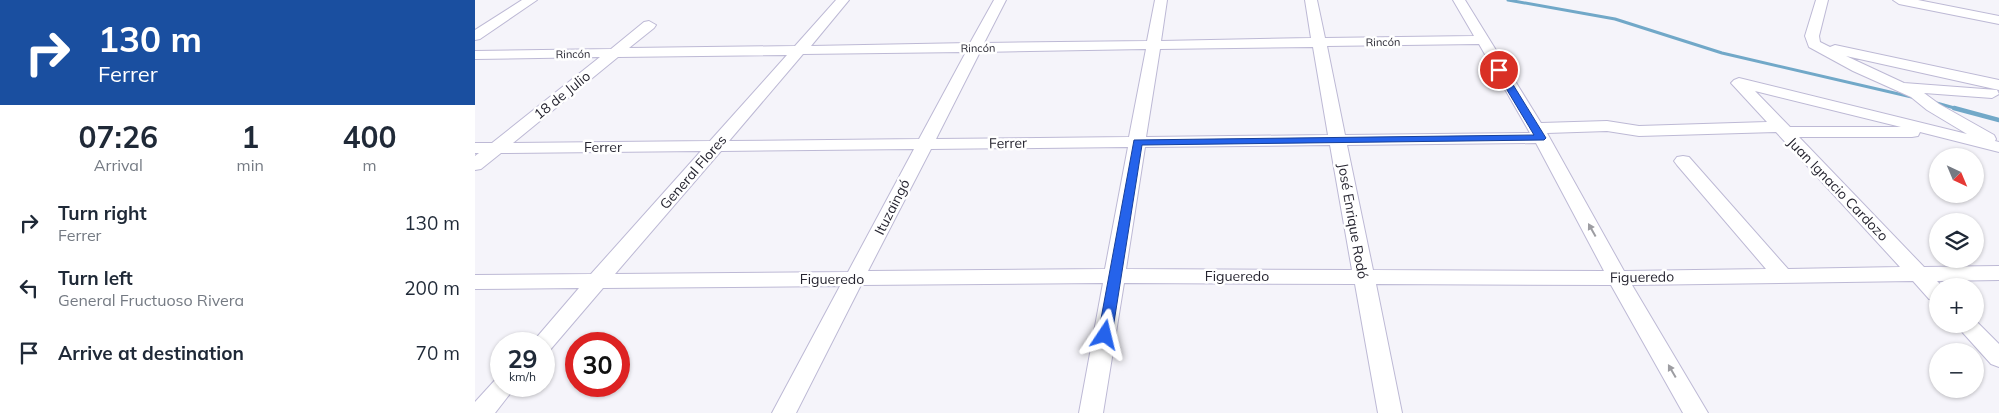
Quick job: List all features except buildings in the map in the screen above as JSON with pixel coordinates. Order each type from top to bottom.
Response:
[{"type":"street","points":[[475,36],[531,0]]},
{"type":"street","name":"General Flores","points":[[553,332],[843,0]]},
{"type":"street","name":"Ituzaingó","points":[[784,413],[1000,0]]},
{"type":"street","points":[[1091,413],[1161,0]]},
{"type":"street","name":"José Enrique Rodó","points":[[1311,0],[1390,413]]},
{"type":"street","points":[[1459,0],[1481,40],[1538,133],[1618,278],[1697,413]]},
{"type":"street","points":[[1823,0],[1812,36],[1814,44],[1858,68],[1916,94],[1933,107],[1999,147]]},
{"type":"street","points":[[1899,0],[1999,20]]},
{"type":"street","name":"18 de Julio","points":[[475,166],[649,25]]},
{"type":"street","name":"Rincón","points":[[475,56],[1481,40]]},
{"type":"street","points":[[1814,44],[1999,85]]},
{"type":"street","name":"Juan Ignacio Cardozo","points":[[1825,102],[1739,83],[1929,285]]},
{"type":"street","points":[[1901,86],[1999,94]]},
{"type":"street","points":[[1825,102],[1999,147]]},
{"type":"street","points":[[1825,102],[1860,132]]},
{"type":"street","name":"Ferrer","points":[[475,148],[1338,140],[1538,133],[1607,126],[1639,131],[1781,129],[1939,132]]},
{"type":"street","points":[[1683,161],[1782,275]]},
{"type":"street","name":"Figueredo","points":[[475,282],[1115,276],[1618,278],[1999,273]]},
{"type":"street","points":[[1975,333],[1999,358]]},
{"type":"street","points":[[480,413],[494,397]]},
{"type":"waterway","points":[[1508,0],[1615,19],[1722,53],[1916,98]]},
{"type":"waterway","points":[[1933,102],[1958,109]]},
{"type":"waterway","points":[[1954,108],[1999,120]]},
{"type":"route","points":[[1105,335],[1137,142],[1541,138],[1499,70]]}]
